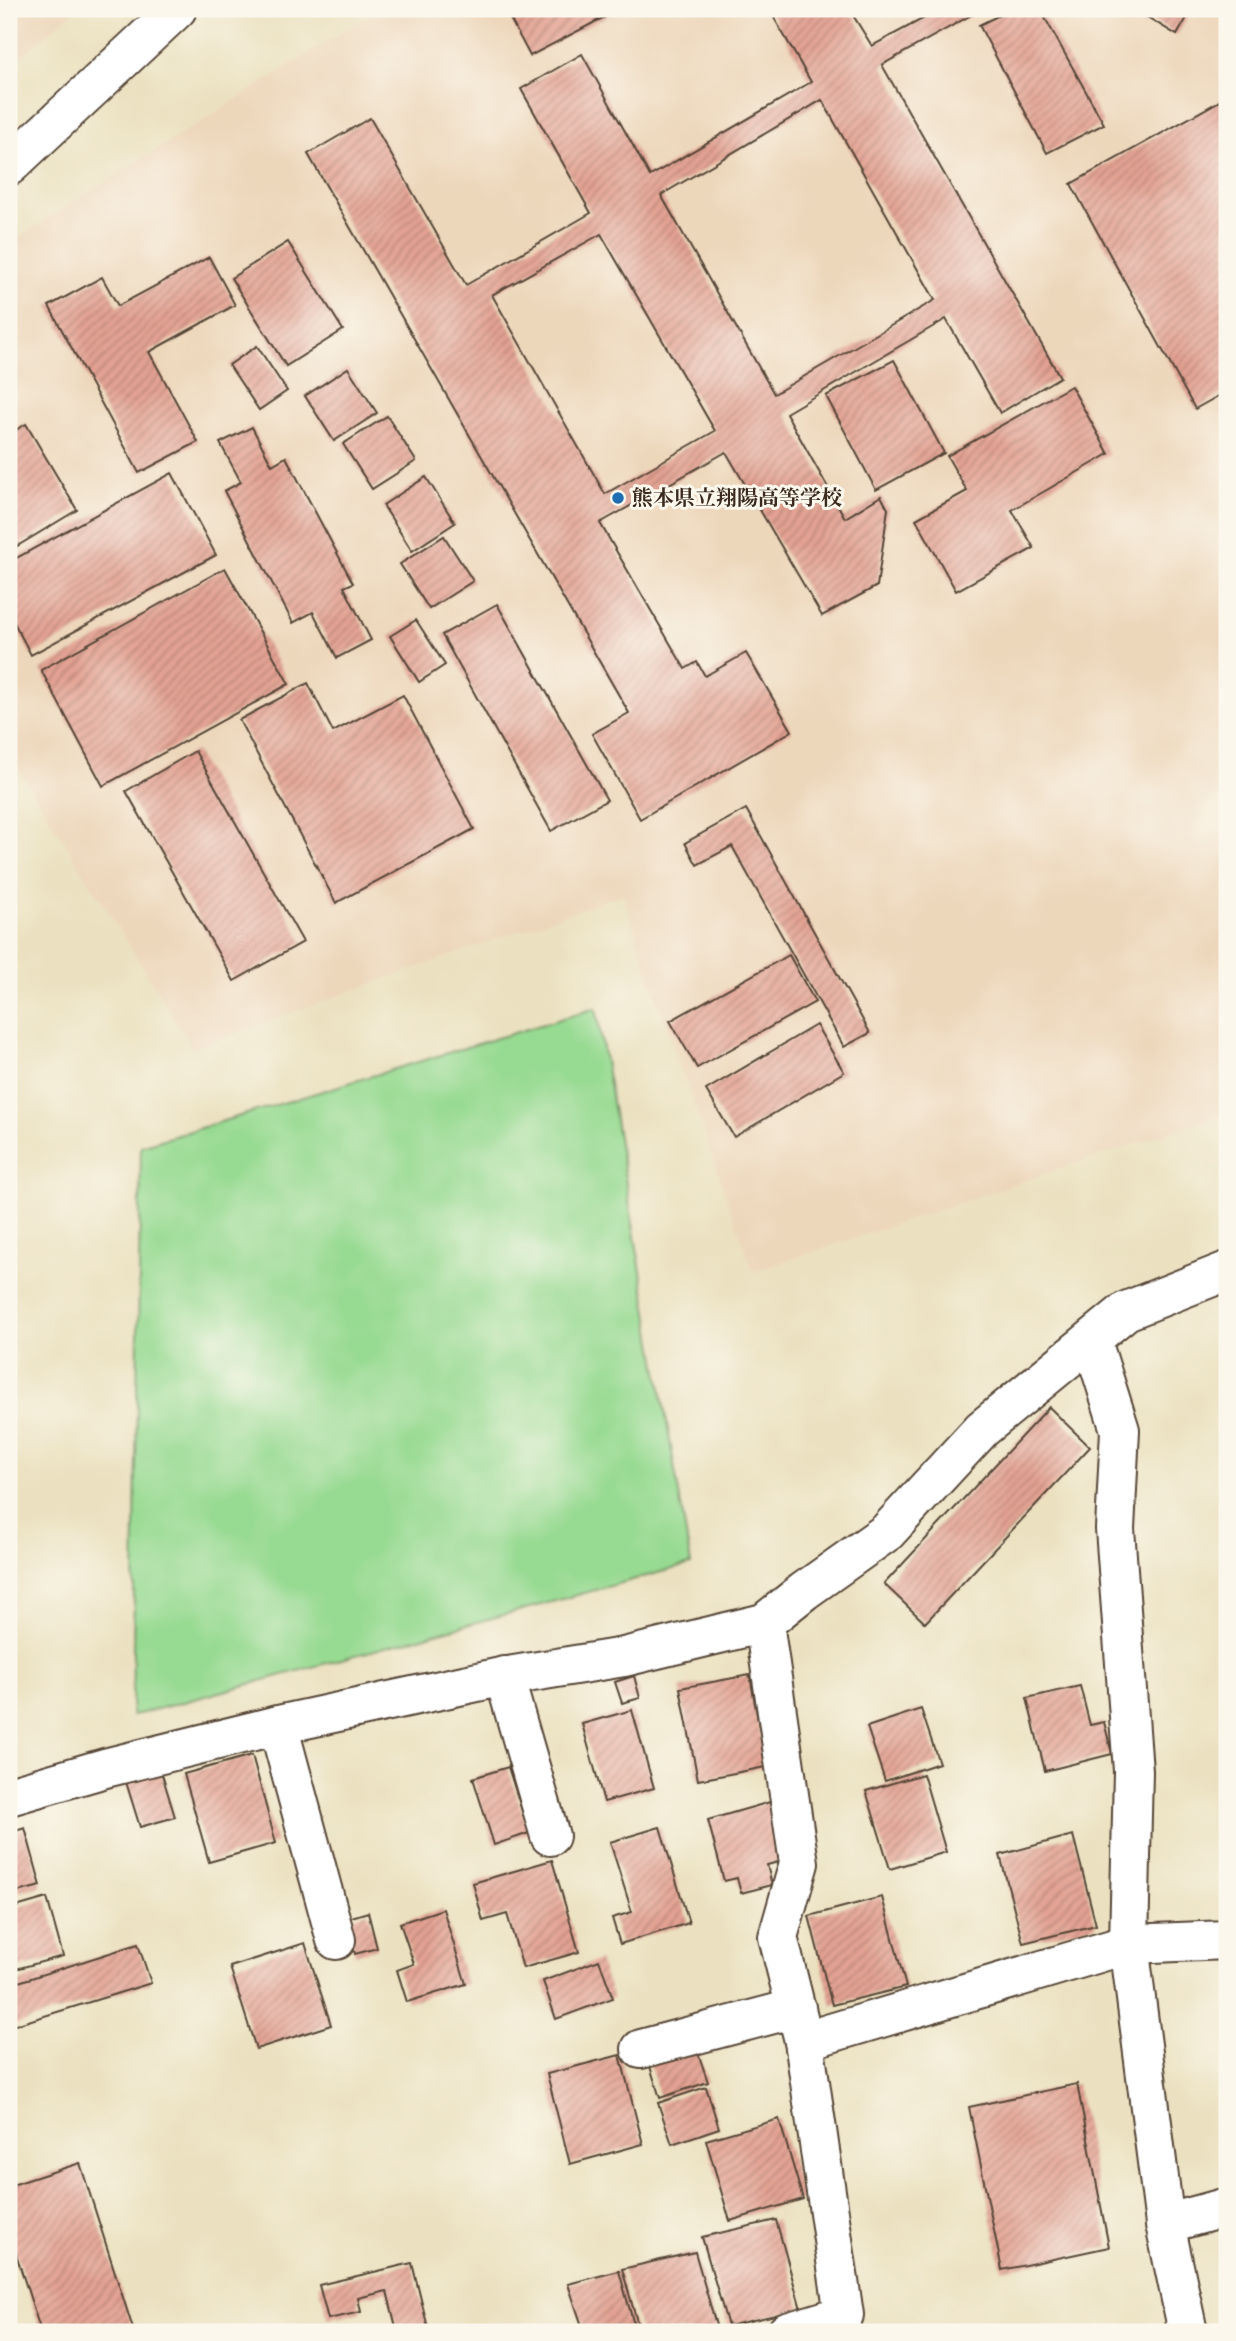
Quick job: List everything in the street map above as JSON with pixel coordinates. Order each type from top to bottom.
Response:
[{"type":"street","points":[[9,166],[177,9]]},
{"type":"street","points":[[9,1796],[105,1768],[278,1726],[504,1676],[624,1657],[764,1623],[887,1532],[982,1429],[1126,1311],[1227,1271]]},
{"type":"street","points":[[1092,1341],[1121,1430],[1115,1529],[1133,1771],[1129,1944],[1165,2224],[1188,2332]]},
{"type":"street","points":[[764,1623],[799,1863],[778,1937],[800,2025],[846,2323],[787,2332]]},
{"type":"street","points":[[504,1676],[551,1836]]},
{"type":"street","points":[[278,1726],[336,1940]]},
{"type":"street","points":[[641,2049],[800,2025],[1129,1944],[1227,1940]]},
{"type":"street","points":[[1165,2224],[1227,2207]]},
{"type":"shaded area","points":[[9,9],[76,9],[9,67]]},
{"type":"shaded area","name":"熊本県立翔陽高等学校","points":[[379,9],[1227,9],[1227,1113],[753,1272],[666,1026],[623,894],[193,1048],[9,753],[9,243]]},
{"type":"green space","points":[[596,1008],[691,1564],[132,1716],[141,1146]]},
{"type":"building","points":[[505,9],[620,9],[530,56]]},
{"type":"building","points":[[769,9],[849,9],[872,46],[941,9],[982,9],[882,65],[1060,377],[1000,413],[946,319],[786,413],[845,518],[881,496],[888,509],[877,586],[822,616],[726,452],[600,523],[685,669],[697,662],[705,676],[746,653],[792,731],[640,819],[592,734],[629,713],[308,154],[370,118],[466,285],[591,213],[521,89],[582,54],[650,176],[811,82]],"holes":[[[822,100],[935,300],[774,394],[661,195]],[[601,234],[715,431],[605,494],[492,295]]]},
{"type":"building","points":[[1008,9],[1040,9],[1104,124],[1047,153],[979,25]]},
{"type":"building","points":[[1134,9],[1192,9],[1177,35]]},
{"type":"building","points":[[1227,97],[1227,391],[1195,409],[1071,184]]},
{"type":"building","points":[[288,242],[343,330],[286,366],[231,278]]},
{"type":"building","points":[[209,257],[235,305],[149,352],[198,442],[139,473],[49,306],[102,277],[118,306]]},
{"type":"building","points":[[257,346],[287,391],[259,410],[229,365]]},
{"type":"building","points":[[894,360],[944,453],[876,490],[826,396]]},
{"type":"building","points":[[348,368],[377,413],[334,441],[305,396]]},
{"type":"building","points":[[1071,386],[1109,454],[1012,510],[1034,548],[956,591],[916,519],[967,491],[947,456]]},
{"type":"building","points":[[387,416],[416,461],[372,489],[343,444]]},
{"type":"building","points":[[26,424],[77,510],[9,551],[9,434]]},
{"type":"building","points":[[252,427],[272,465],[286,457],[353,583],[344,587],[371,640],[337,658],[313,612],[293,623],[224,491],[241,482],[220,443]]},
{"type":"building","points":[[172,473],[216,555],[31,655],[9,613],[9,562]]},
{"type":"building","points":[[426,477],[455,523],[412,551],[383,505]]},
{"type":"building","points":[[444,536],[473,581],[429,609],[400,564]]},
{"type":"building","points":[[225,568],[289,684],[103,786],[41,670]]},
{"type":"building","points":[[497,604],[607,800],[551,831],[442,635]]},
{"type":"building","points":[[416,620],[445,665],[419,682],[390,636]]},
{"type":"building","points":[[308,683],[333,732],[403,695],[474,829],[336,903],[239,720]]},
{"type":"building","points":[[195,751],[303,942],[234,981],[126,791]]},
{"type":"building","points":[[746,809],[870,1033],[844,1047],[732,846],[697,865],[685,843]]},
{"type":"building","points":[[789,955],[815,1002],[697,1068],[670,1021]]},
{"type":"building","points":[[816,1025],[844,1072],[734,1137],[706,1090]]},
{"type":"building","points":[[1049,1407],[1090,1447],[925,1623],[884,1584]]},
{"type":"building","points":[[750,1675],[766,1767],[698,1780],[680,1688]]},
{"type":"building","points":[[634,1676],[640,1698],[622,1703],[615,1682]]},
{"type":"building","points":[[1080,1686],[1090,1725],[1104,1722],[1112,1754],[1045,1771],[1027,1698]]},
{"type":"building","points":[[921,1709],[939,1763],[885,1781],[867,1727]]},
{"type":"building","points":[[632,1710],[654,1788],[604,1802],[582,1724]]},
{"type":"building","points":[[252,1755],[276,1843],[209,1862],[184,1774]]},
{"type":"building","points":[[508,1767],[529,1833],[494,1845],[473,1778]]},
{"type":"building","points":[[161,1771],[175,1817],[140,1827],[126,1782]]},
{"type":"building","points":[[923,1774],[946,1852],[890,1869],[866,1791]]},
{"type":"building","points":[[770,1802],[786,1860],[767,1865],[772,1885],[741,1893],[737,1878],[724,1881],[708,1820]]},
{"type":"building","points":[[660,1827],[689,1923],[620,1944],[612,1918],[632,1912],[610,1842]]},
{"type":"building","points":[[25,1828],[41,1886],[9,1894],[9,1833]]},
{"type":"building","points":[[1073,1835],[1096,1925],[1023,1943],[1000,1855]]},
{"type":"building","points":[[552,1860],[579,1952],[523,1968],[507,1914],[483,1921],[473,1883]]},
{"type":"building","points":[[882,1897],[906,1987],[832,2005],[809,1916]]},
{"type":"building","points":[[47,1898],[63,1956],[9,1971],[9,1909]]},
{"type":"building","points":[[443,1909],[466,1984],[407,2002],[397,1970],[414,1964],[400,1923]]},
{"type":"building","points":[[368,1912],[377,1948],[355,1954],[345,1919]]},
{"type":"building","points":[[305,1943],[331,2025],[256,2049],[230,1967]]},
{"type":"building","points":[[138,1944],[151,1983],[9,2027],[9,1985]]},
{"type":"building","points":[[599,1960],[613,1998],[556,2019],[543,1981]]},
{"type":"building","points":[[694,2041],[708,2082],[660,2098],[647,2057]]},
{"type":"building","points":[[620,2055],[643,2144],[570,2164],[547,2074]]},
{"type":"building","points":[[1077,2084],[1109,2247],[1002,2270],[969,2107]]},
{"type":"building","points":[[706,2087],[719,2128],[672,2144],[658,2103]]},
{"type":"building","points":[[779,2119],[803,2199],[730,2221],[706,2140]]},
{"type":"building","points":[[80,2163],[134,2332],[41,2332],[9,2232],[9,2186]]},
{"type":"building","points":[[776,2220],[801,2309],[728,2326],[702,2237]]},
{"type":"building","points":[[695,2252],[718,2332],[640,2332],[622,2269]]},
{"type":"building","points":[[412,2263],[429,2332],[378,2332],[396,2327],[387,2291],[358,2298],[361,2312],[328,2319],[319,2285]]},
{"type":"building","points":[[619,2271],[636,2332],[584,2332],[568,2284]]},
{"type":"place","name":"熊本県立翔陽高等学校","points":[[618,498]]}]
